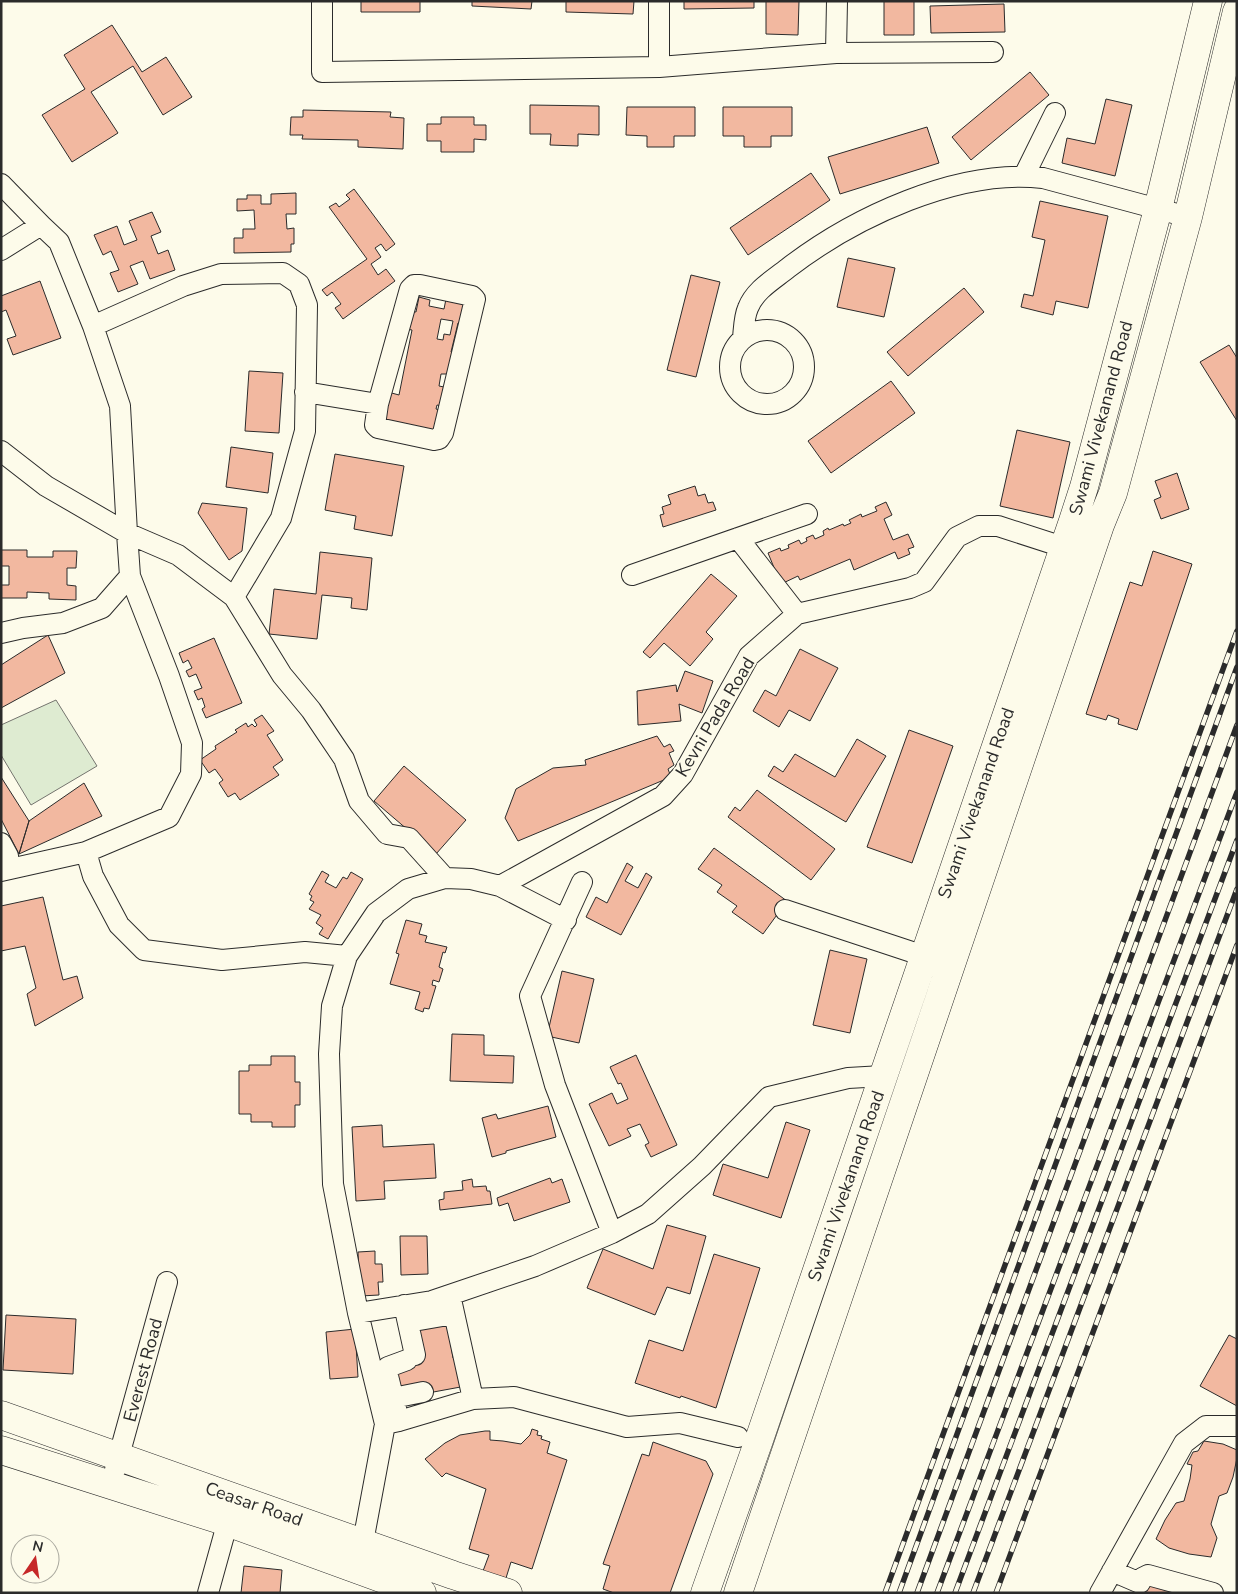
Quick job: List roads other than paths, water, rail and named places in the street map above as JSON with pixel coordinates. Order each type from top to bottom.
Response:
[{"type":"main road","name":"Swami Vivekanand Road","points":[[705,1593],[749,1439],[883,1076],[1087,477],[1158,209],[1208,1]]},
{"type":"main road","name":"Swami Vivekanand Road","points":[[738,1593],[1100,525],[1113,493],[1188,217],[1237,11]]},
{"type":"main road","points":[[1073,521],[1100,525]]},
{"type":"main road","name":"Ceasar Road","points":[[1,1415],[119,1457],[354,1568],[422,1593]]},
{"type":"main road","points":[[749,1439],[786,1449]]},
{"type":"main road","name":"Ceasar Road","points":[[1,1450],[111,1485],[231,1510],[363,1542],[508,1593]]},
{"type":"street","points":[[322,1],[322,72],[659,67],[836,53],[993,52]]},
{"type":"street","points":[[659,1],[659,67]]},
{"type":"street","points":[[836,53],[837,1]]},
{"type":"street","points":[[1024,176],[1055,113]]},
{"type":"street","points":[[743,338],[747,308],[755,295],[808,252],[854,224],[915,198],[950,187],[1003,177],[1024,176],[1043,178],[1188,217]]},
{"type":"street","points":[[1,184],[59,242],[94,326],[120,406],[130,576],[169,676],[192,742],[191,774],[169,818],[86,852],[5,870],[8,856],[1,843]]},
{"type":"street","points":[[1,250],[41,225]]},
{"type":"street","points":[[94,326],[183,286],[221,274],[284,273],[299,284],[307,305],[305,431],[281,518],[234,597]]},
{"type":"street","points":[[414,285],[420,285],[472,296],[475,299],[475,303],[443,433],[439,439],[434,440],[378,428],[375,425],[378,404],[410,289],[414,285]]},
{"type":"street","points":[[306,392],[378,404]]},
{"type":"street","points":[[1,451],[46,486],[128,532],[178,556],[234,597],[282,675],[311,710],[344,759],[359,802],[387,834],[409,838],[445,878]]},
{"type":"street","points":[[632,575],[808,514]]},
{"type":"street","name":"Kevni Pada Road","points":[[500,886],[663,796],[683,774],[749,656],[797,614],[910,588],[924,582],[957,537],[980,526],[998,526],[1063,547]]},
{"type":"street","points":[[738,538],[797,614]]},
{"type":"street","points":[[1,633],[63,622],[102,608],[130,576]]},
{"type":"street","points":[[86,852],[94,876],[119,925],[144,950],[222,960],[305,952],[348,956]]},
{"type":"street","points":[[392,1423],[358,1312],[333,1184],[329,1054],[332,1006],[348,956],[376,913],[408,889],[445,878],[471,879],[500,886],[566,920]]},
{"type":"street","points":[[582,882],[530,996],[555,1085],[612,1233]]},
{"type":"street","points":[[785,910],[924,956]]},
{"type":"street","points":[[406,1313],[432,1300],[535,1266],[612,1233],[648,1214],[702,1166],[770,1097],[848,1078],[883,1076]]},
{"type":"street","name":"Everest Road","points":[[111,1485],[167,1282]]},
{"type":"street","points":[[450,1294],[473,1398]]},
{"type":"street","points":[[358,1312],[454,1314]]},
{"type":"street","points":[[354,1568],[363,1542],[392,1423],[393,1398],[387,1372],[388,1367],[411,1358],[406,1313]]},
{"type":"street","points":[[393,1398],[423,1392]]},
{"type":"street","points":[[392,1423],[473,1398],[514,1397],[627,1426],[680,1423],[749,1439]]},
{"type":"street","points":[[1100,1593],[1184,1444],[1206,1426],[1237,1426]]},
{"type":"street","points":[[208,1593],[231,1510]]},
{"type":"street","points":[[1112,1571],[1138,1588],[1142,1578],[1148,1575],[1213,1593]]},
{"type":"railway","points":[[885,1593],[1237,631]]},
{"type":"railway","points":[[899,1593],[1237,667]]},
{"type":"railway","points":[[917,1593],[1237,725]]},
{"type":"railway","points":[[937,1593],[1237,792]]},
{"type":"railway","points":[[955,1593],[1237,840]]},
{"type":"railway","points":[[973,1593],[1237,889]]},
{"type":"railway","points":[[996,1593],[1237,945]]}]
